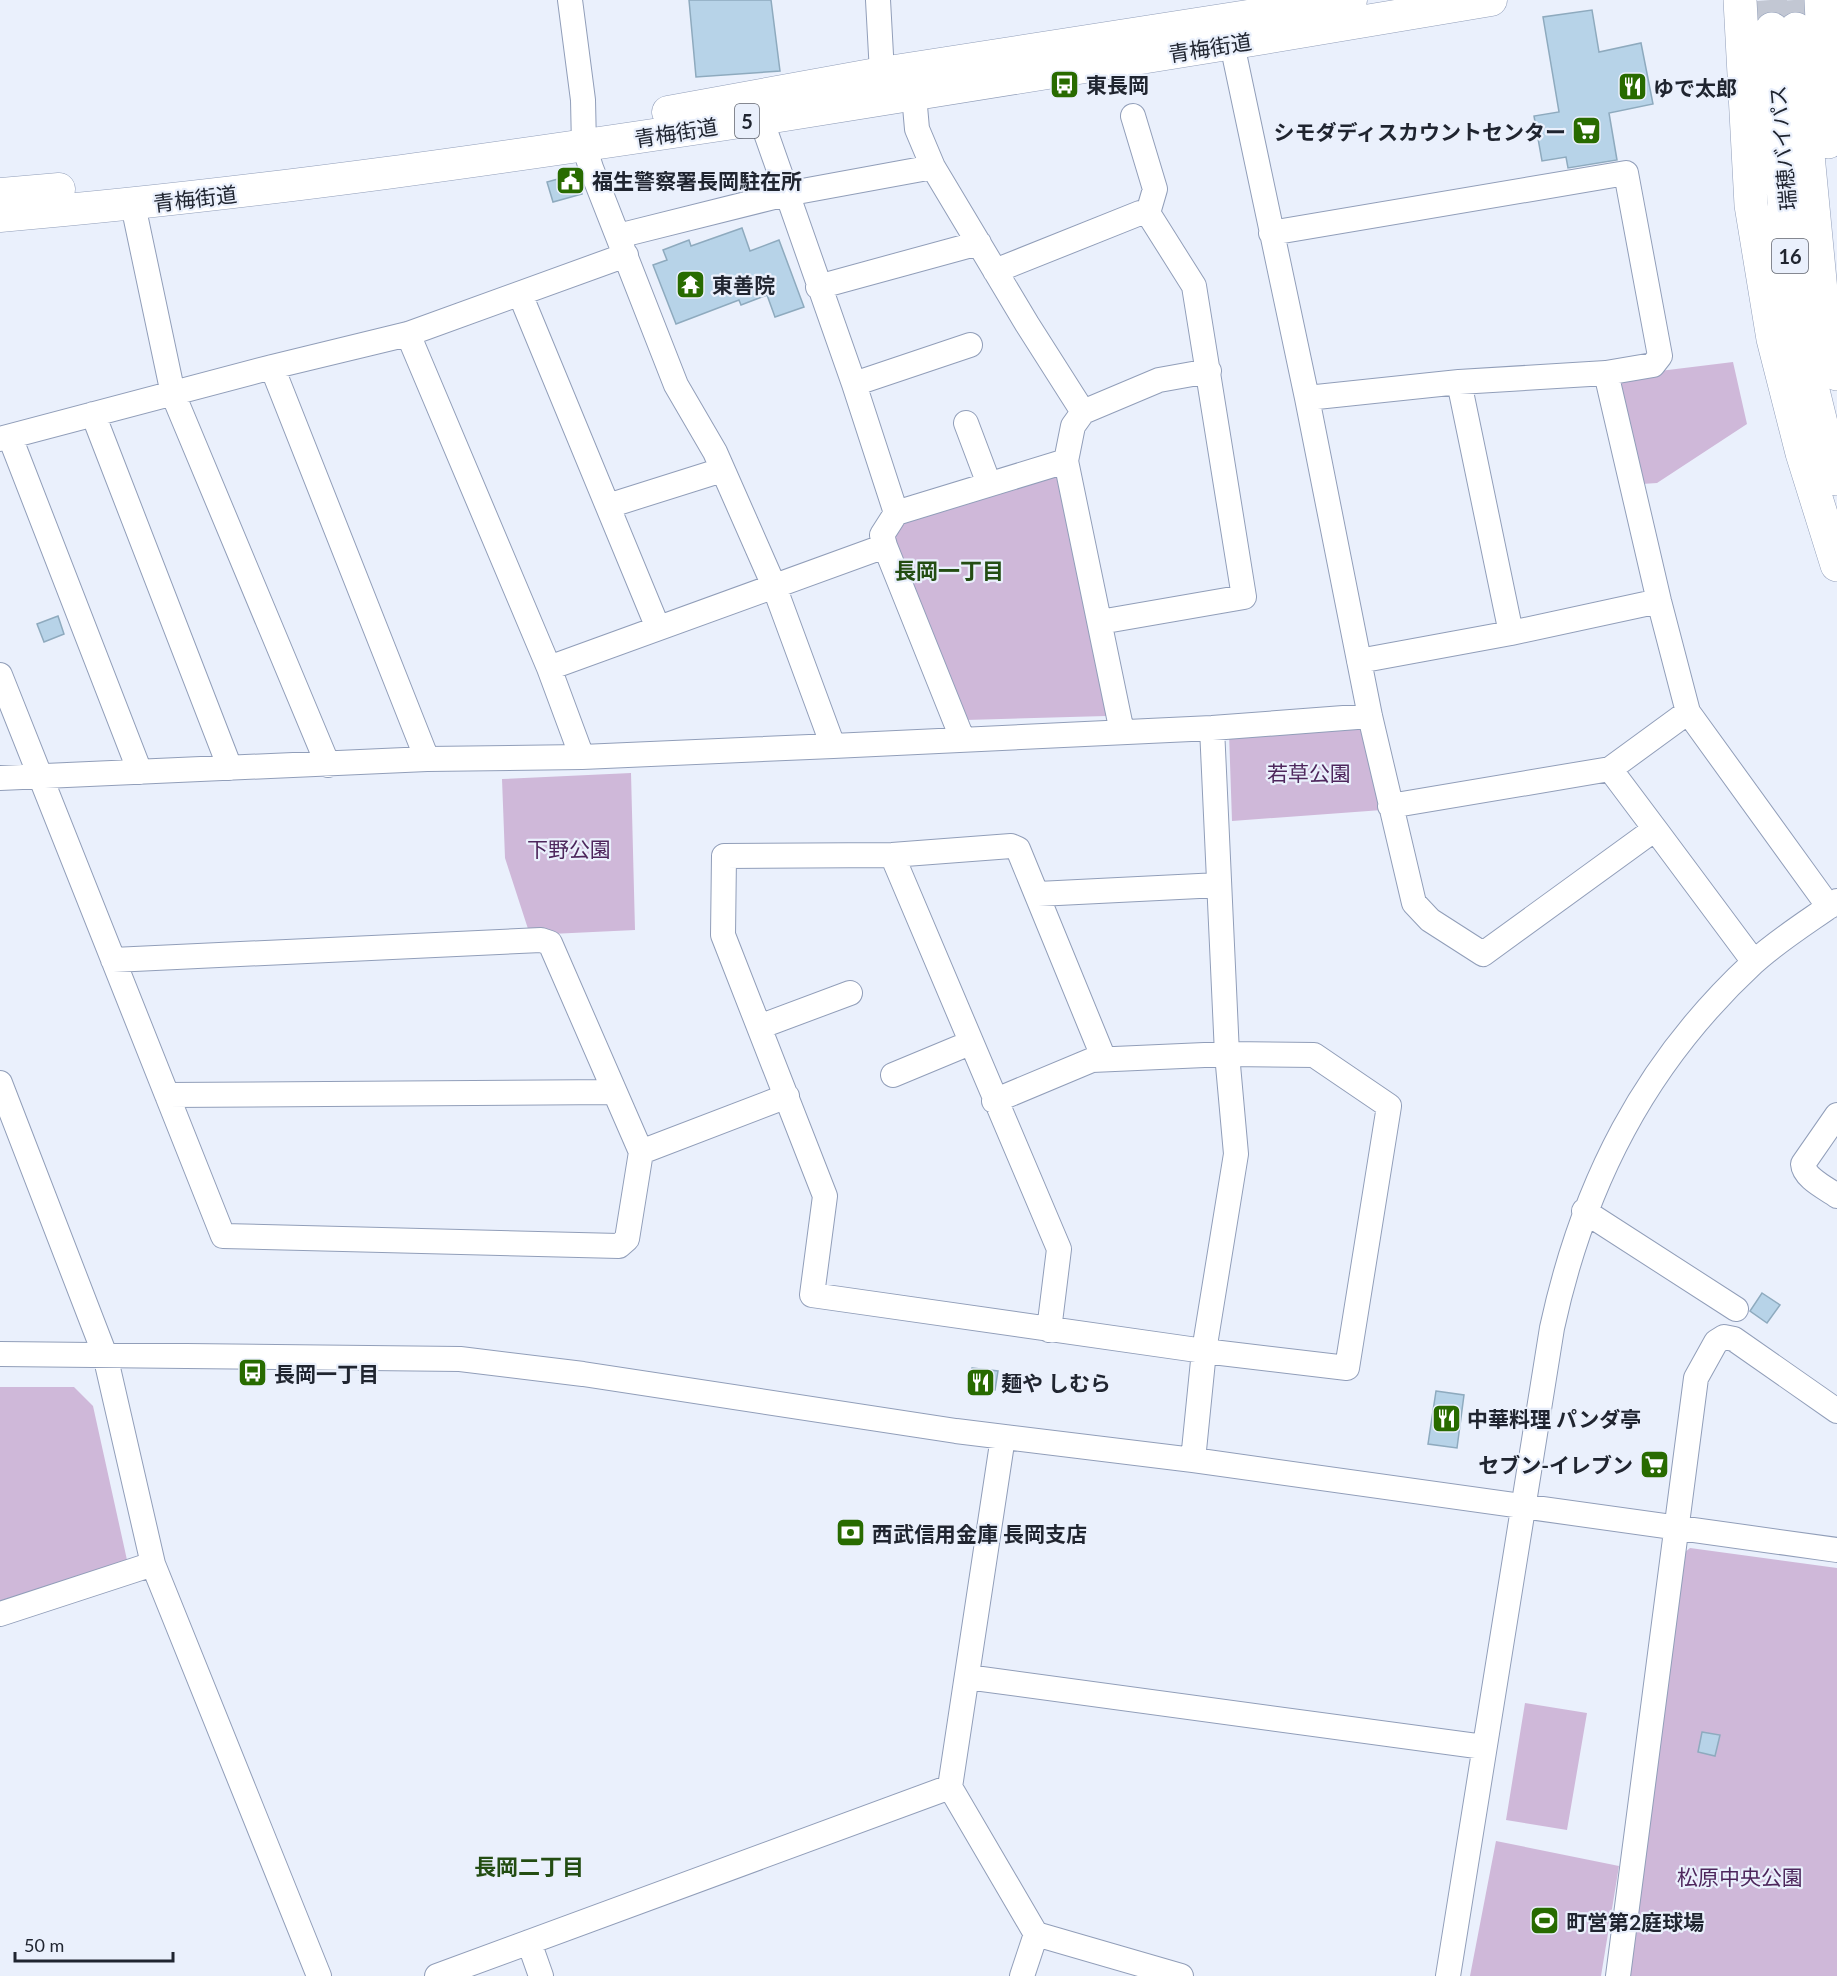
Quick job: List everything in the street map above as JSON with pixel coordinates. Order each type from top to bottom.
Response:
[{"type":"highway","points":[[1740,0],[1751,205],[1771,328],[1802,453],[1837,565]]},
{"type":"highway","points":[[1821,0],[1828,158],[1837,255]]},
{"type":"highway","name":"瑞穂バイパス","points":[[1837,374],[1821,291],[1784,29],[1791,269],[1804,352],[1837,479]]},
{"type":"main road","name":"青梅街道","points":[[0,194],[760,118],[1232,44],[1491,0]]},
{"type":"main road","name":"青梅街道","points":[[0,216],[133,205],[288,187],[584,137],[882,73],[1342,1]]},
{"type":"street","points":[[570,0],[584,137],[622,246],[676,385],[715,452],[774,586],[833,746]]},
{"type":"street","points":[[879,0],[882,73]]},
{"type":"street","points":[[1232,44],[1307,398],[1370,716],[1414,903],[1430,920],[1483,954],[1655,830]]},
{"type":"street","points":[[914,95],[917,129],[933,167],[1083,412]]},
{"type":"street","points":[[1100,622],[1244,597],[1194,286],[1148,213],[1155,189],[1133,116]]},
{"type":"street","points":[[760,118],[854,384],[896,513]]},
{"type":"street","points":[[140,772],[5,438],[272,367],[408,334],[520,294],[622,246],[786,194],[933,167]]},
{"type":"street","points":[[1272,233],[1626,172],[1660,356],[1653,365],[1606,373],[1459,382],[1307,398]]},
{"type":"street","points":[[133,205],[173,394],[328,765]]},
{"type":"street","points":[[995,271],[1140,213],[1148,213]]},
{"type":"street","points":[[818,287],[979,243]]},
{"type":"street","points":[[520,294],[658,628]]},
{"type":"street","points":[[408,334],[549,668],[582,757]]},
{"type":"street","points":[[854,384],[970,345]]},
{"type":"street","points":[[272,367],[427,759]]},
{"type":"street","points":[[1122,732],[1066,460],[1073,426],[1083,412],[1159,380],[1209,371]]},
{"type":"street","points":[[1448,1976],[1552,1328],[1571,1247],[1584,1211],[1638,1101],[1689,1031],[1754,962],[1833,904],[1688,712],[1659,601],[1606,373]]},
{"type":"street","points":[[1459,382],[1510,633]]},
{"type":"street","points":[[93,414],[230,768]]},
{"type":"street","points":[[966,423],[989,483]]},
{"type":"street","points":[[962,738],[882,535],[896,513],[1066,460]]},
{"type":"street","points":[[608,506],[722,470]]},
{"type":"street","points":[[549,668],[885,546]]},
{"type":"street","points":[[1359,661],[1510,633],[1659,601]]},
{"type":"street","points":[[0,675],[113,960],[223,1236],[620,1246],[627,1239],[641,1152],[550,943],[541,940],[113,960]]},
{"type":"street","points":[[1390,806],[1610,769],[1688,712]]},
{"type":"street","points":[[0,778],[427,759],[582,757],[833,746],[962,738],[1212,728],[1370,716]]},
{"type":"street","points":[[1193,1460],[1204,1351],[1236,1154],[1227,1054],[1212,728]]},
{"type":"street","points":[[1610,769],[1754,962]]},
{"type":"street","points":[[994,1101],[1092,1060],[1227,1054],[1314,1055],[1389,1106],[1347,1368],[1049,1330],[812,1295],[825,1196],[723,935],[724,856],[892,855],[1011,846],[1022,855],[1104,1059]]},
{"type":"street","points":[[892,855],[994,1101],[1059,1249],[1049,1330]]},
{"type":"street","points":[[1038,894],[1219,885]]},
{"type":"street","points":[[759,1027],[850,993]]},
{"type":"street","points":[[893,1075],[970,1043]]},
{"type":"street","points":[[0,1083],[105,1354],[153,1564],[319,1976]]},
{"type":"street","points":[[167,1095],[614,1092]]},
{"type":"street","points":[[641,1152],[787,1096]]},
{"type":"street","points":[[1837,1115],[1803,1164],[1803,1170],[1808,1175],[1837,1196]]},
{"type":"street","points":[[1584,1211],[1736,1309]]},
{"type":"street","points":[[1618,1976],[1696,1378],[1716,1342],[1724,1337],[1734,1339],[1837,1411]]},
{"type":"street","points":[[0,1354],[460,1359],[583,1374],[1003,1437],[1193,1460],[1837,1550]]},
{"type":"street","points":[[1003,1437],[950,1787],[1036,1934],[1181,1976]]},
{"type":"street","points":[[0,1614],[153,1564]]},
{"type":"street","points":[[967,1677],[1484,1747]]},
{"type":"street","points":[[437,1976],[950,1787]]},
{"type":"street","points":[[1022,1976],[1036,1934]]},
{"type":"street","points":[[529,1942],[541,1976]]},
{"type":"green space","points":[[1733,362],[1747,424],[1657,483],[1642,484],[1619,376]]},
{"type":"green space","points":[[1055,470],[1064,475],[1112,708],[1106,716],[966,720],[890,533],[894,523]]},
{"type":"green space","name":"若草公園","points":[[1356,726],[1366,730],[1382,810],[1232,821],[1229,733]]},
{"type":"green space","name":"下野公園","points":[[631,773],[635,930],[530,935],[505,858],[502,779]]},
{"type":"green space","points":[[0,1387],[74,1387],[93,1406],[127,1560],[0,1601]]},
{"type":"green space","name":"松原中央公園","points":[[1690,1548],[1837,1568],[1837,1976],[1629,1976],[1684,1553]]},
{"type":"green space","points":[[1525,1703],[1587,1713],[1567,1830],[1506,1820]]},
{"type":"green space","name":"町営第2庭球場","points":[[1496,1841],[1619,1866],[1601,1976],[1470,1976]]},
{"type":"building","points":[[689,0],[771,0],[780,71],[696,77]]},
{"type":"building","points":[[1592,10],[1599,52],[1641,43],[1653,104],[1609,113],[1617,160],[1568,168],[1566,157],[1542,161],[1534,116],[1559,112],[1543,17]]},
{"type":"building","points":[[576,174],[582,194],[553,202],[547,182]]},
{"type":"building","points":[[742,228],[750,251],[779,240],[804,307],[775,317],[767,295],[741,305],[739,300],[676,324],[653,265],[667,260],[663,250],[689,240],[691,246]]},
{"type":"building","points":[[58,616],[64,634],[44,642],[37,624]]},
{"type":"building","points":[[1762,1293],[1780,1305],[1767,1323],[1750,1311]]},
{"type":"building","points":[[972,1368],[998,1371],[995,1390],[970,1387]]},
{"type":"building","points":[[1436,1391],[1464,1395],[1457,1448],[1428,1444]]},
{"type":"building","points":[[1702,1732],[1720,1735],[1715,1756],[1698,1752]]},
{"type":"tunnel","points":[[1770,0],[1772,29]]},
{"type":"tunnel","points":[[1794,0],[1796,29]]},
{"type":"place","name":"東長岡","points":[[1065,84]]},
{"type":"place","name":"ゆで太郎","points":[[1632,87]]},
{"type":"place","name":"シモダディスカウントセンター","points":[[1587,131]]},
{"type":"place","name":"福生警察署長岡駐在所","points":[[571,180]]},
{"type":"place","name":"東善院","points":[[691,284]]},
{"type":"place","name":"長岡一丁目","points":[[253,1373]]},
{"type":"place","name":"麺や しむら","points":[[980,1382]]},
{"type":"place","name":"中華料理 パンダ亭","points":[[1446,1418]]},
{"type":"place","name":"セブン-イレブン","points":[[1654,1464]]},
{"type":"place","name":"西武信用金庫 長岡支店","points":[[851,1533]]},
{"type":"place","name":"町営第2庭球場","points":[[1545,1921]]},
{"type":"district","name":"長岡一丁目","points":[[949,570]]},
{"type":"district","name":"長岡二丁目","points":[[529,1866]]}]
